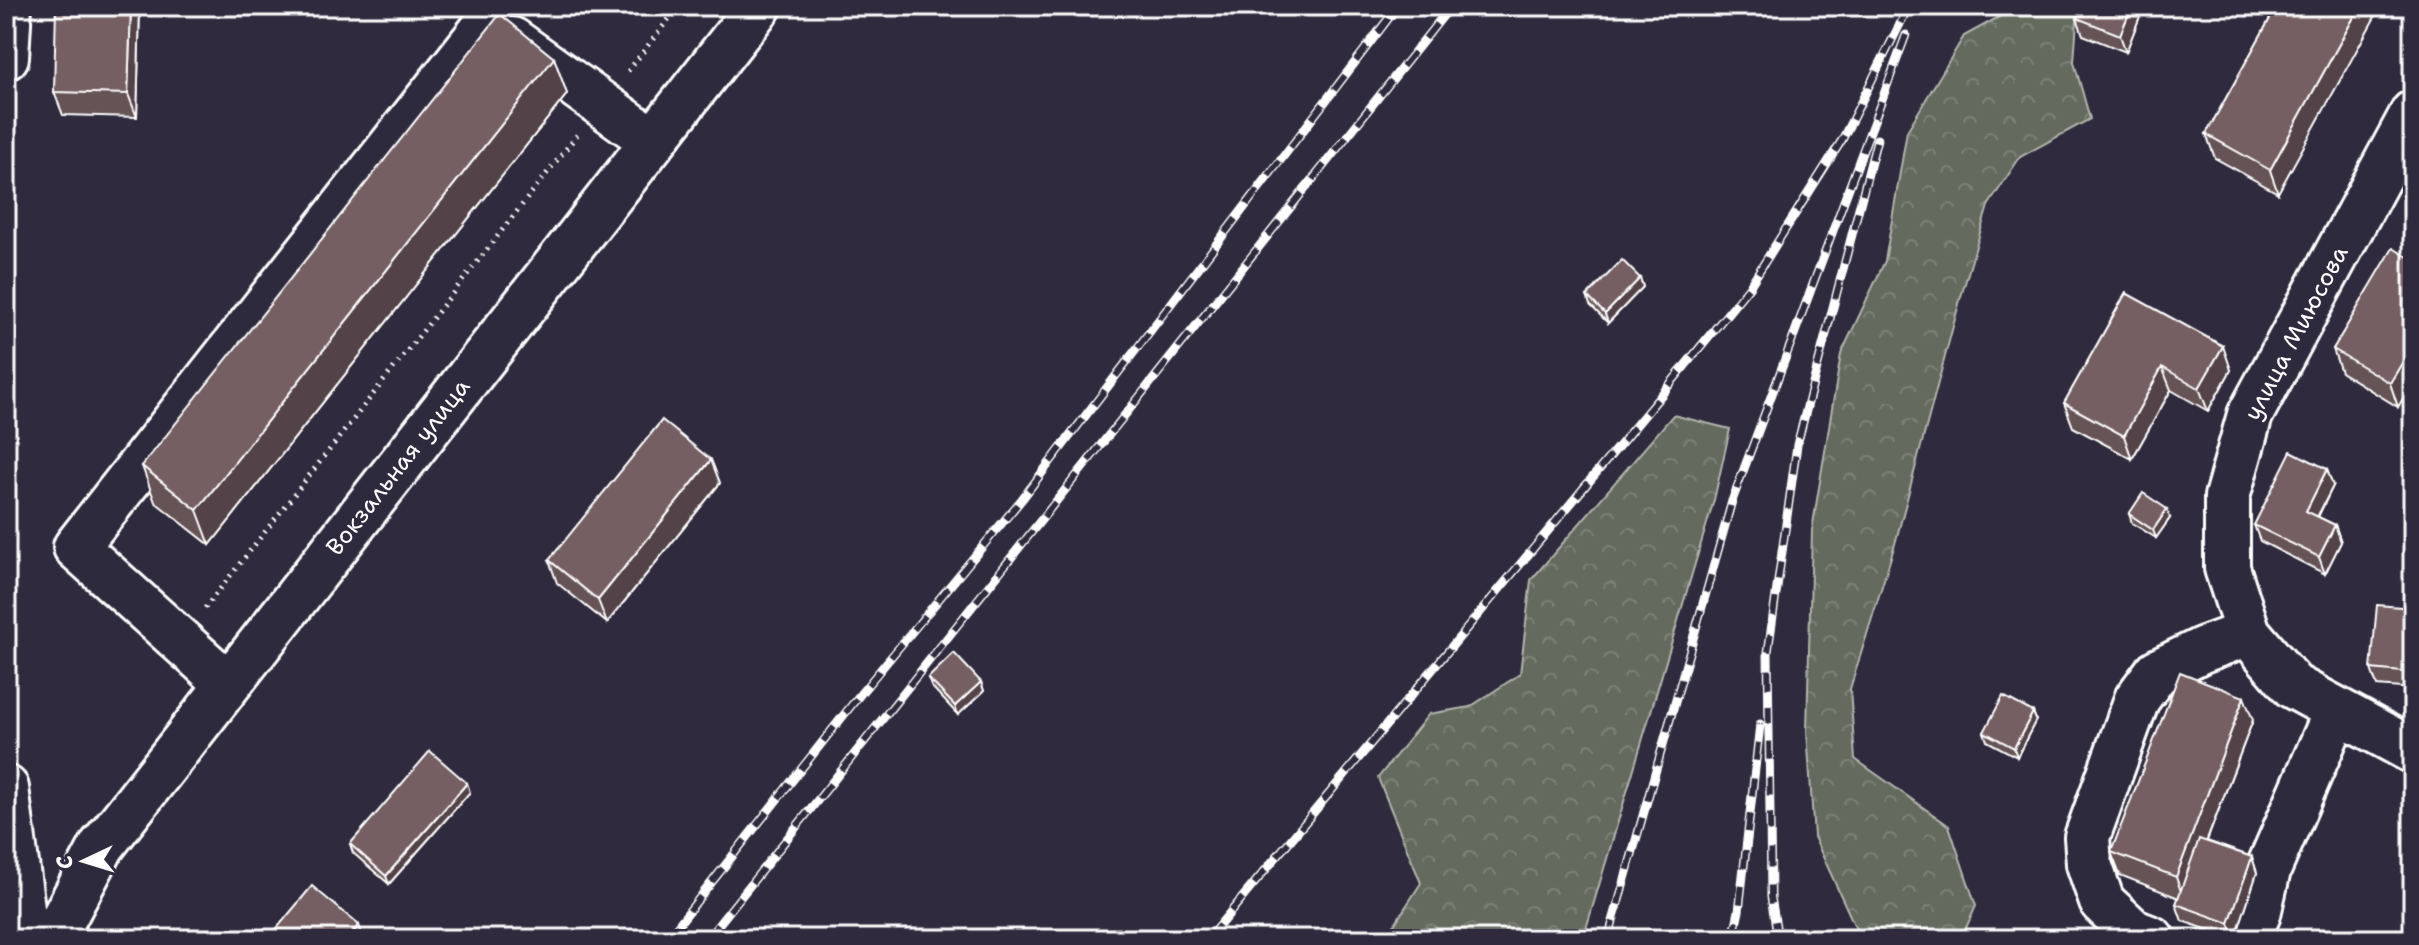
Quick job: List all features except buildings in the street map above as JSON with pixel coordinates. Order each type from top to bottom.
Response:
[{"type":"street","points":[[6,57],[9,6]]},
{"type":"street","name":"Вокзальная улица","points":[[57,939],[59,927],[102,846],[759,6]]},
{"type":"street","points":[[228,684],[76,547],[476,14],[653,141]]},
{"type":"street","name":"улица Миюсова","points":[[2248,633],[2227,568],[2227,497],[2250,415],[2413,113]]},
{"type":"street","points":[[2152,939],[2134,932],[2102,902],[2089,864],[2087,837],[2137,699],[2157,672],[2202,650],[2248,633],[2293,686],[2413,751]]},
{"type":"street","points":[[2247,939],[2258,914],[2268,870],[2337,710]]},
{"type":"street","points":[[6,788],[26,939]]},
{"type":"path","points":[[179,640],[679,6]]},
{"type":"green space","points":[[2019,6],[2078,6],[2074,62],[2090,119],[2020,157],[1988,206],[1895,544],[1850,689],[1855,759],[1949,826],[1976,906],[1961,939],[1853,939],[1857,931],[1814,837],[1807,731],[1812,530],[1841,354],[1885,261],[1907,131],[1964,36]]},
{"type":"green space","points":[[1673,415],[1730,429],[1714,500],[1583,939],[1385,939],[1421,883],[1378,778],[1429,714],[1470,707],[1520,674],[1531,580]]},
{"type":"railway","points":[[667,939],[862,692],[1022,499],[1398,6]]},
{"type":"railway","points":[[707,939],[1451,6]]},
{"type":"railway","points":[[1208,939],[1749,287],[1842,140],[1909,6]]},
{"type":"railway","points":[[1608,939],[1732,501],[1906,35]]},
{"type":"railway","points":[[1778,939],[1771,897],[1768,652],[1797,445],[1877,139]]},
{"type":"railway","points":[[1733,939],[1739,911],[1760,724]]}]
